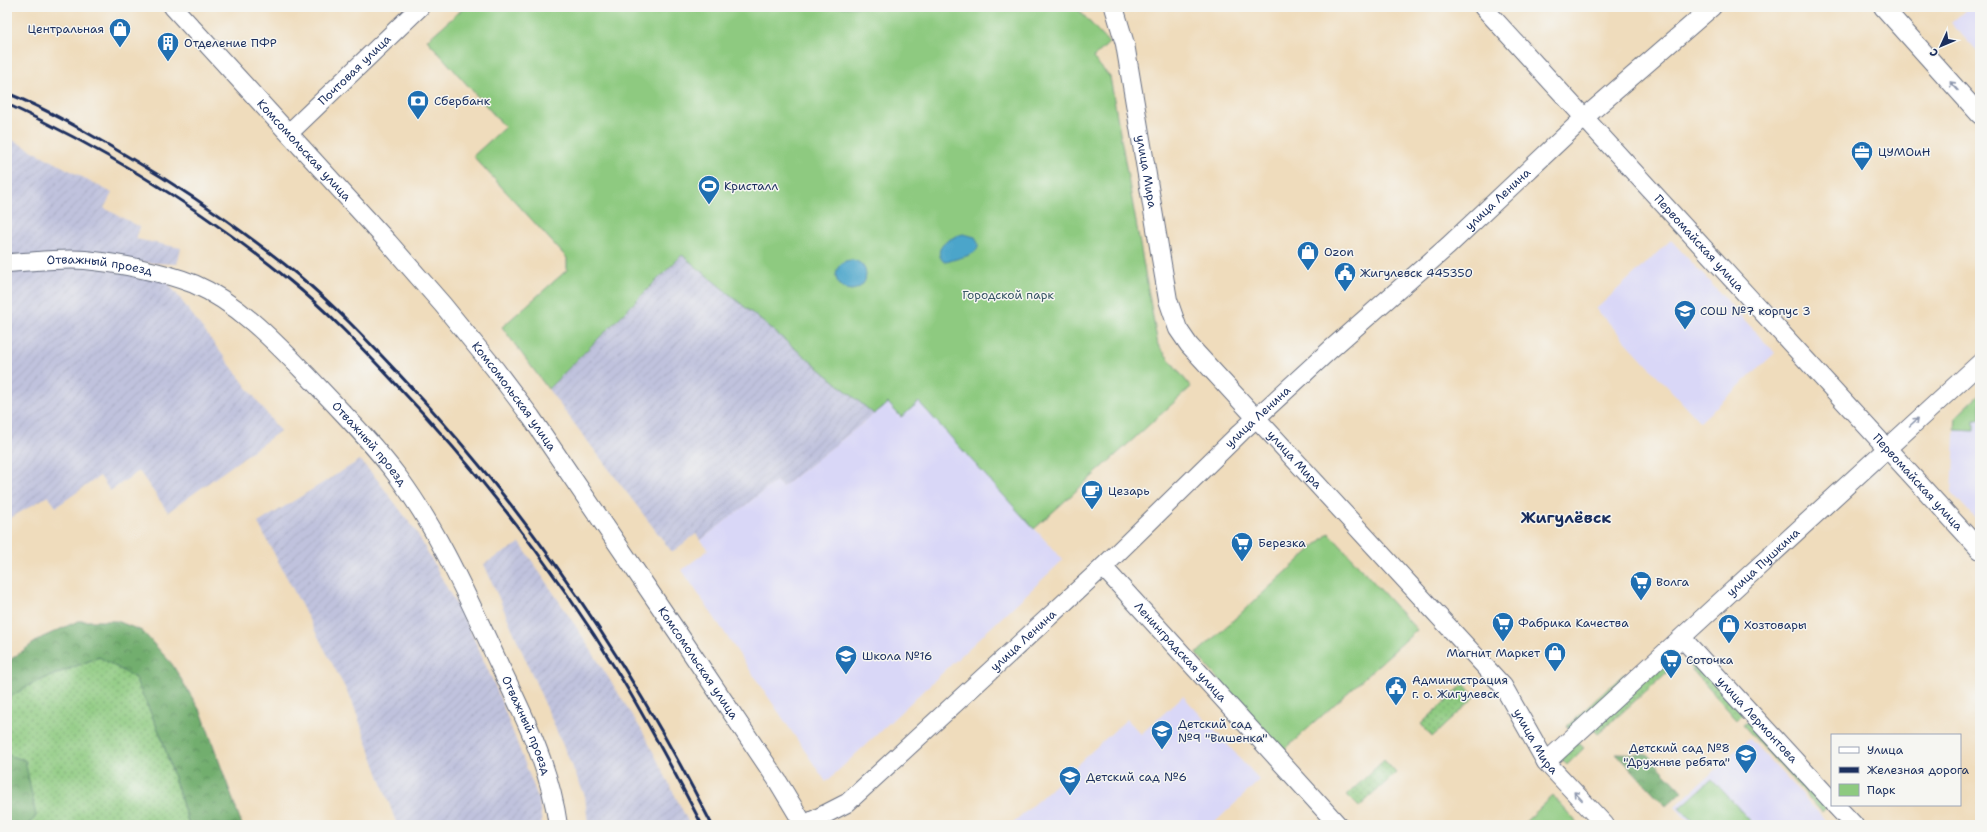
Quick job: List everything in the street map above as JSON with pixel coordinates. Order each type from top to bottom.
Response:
[{"type":"street","name":"Комсомольская улица","points":[[173,7],[289,133],[443,305],[495,369],[630,562],[777,780],[804,825]]},
{"type":"street","name":"Почтовая улица","points":[[289,133],[420,7]]},
{"type":"street","name":"Первомайская улица","points":[[1483,7],[1885,448],[1980,550]]},
{"type":"street","name":"улица Ленина","points":[[804,825],[847,803],[1103,567],[1256,418],[1382,302],[1448,246],[1584,118],[1712,7]]},
{"type":"street","points":[[1883,7],[1980,114]]},
{"type":"street","name":"улица Мира","points":[[1116,8],[1125,44],[1168,300],[1178,329],[1189,344],[1256,418],[1502,686],[1546,762],[1604,825]]},
{"type":"street","name":"Отважный проезд","points":[[7,263],[84,260],[161,273],[195,285],[230,305],[261,329],[292,360],[399,478],[430,527],[460,582],[532,733],[545,771],[558,825]]},
{"type":"street","name":"улица Пушкина","points":[[1546,762],[1682,638],[1885,448],[1980,363]]},
{"type":"street","name":"Ленинградская улица","points":[[1103,567],[1338,825]]},
{"type":"street","name":"улица Лермонтова","points":[[1682,638],[1831,800]]},
{"type":"street","points":[[1836,806],[1854,825]]},
{"type":"shaded area","points":[[1969,7],[1980,7],[1980,55],[1951,23]]},
{"type":"shaded area","points":[[7,137],[112,193],[104,208],[140,227],[136,239],[181,248],[177,264],[7,257]]},
{"type":"shaded area","name":"СОШ №7 корпус 3","points":[[1671,240],[1775,353],[1700,422],[1596,309]]},
{"type":"shaded area","points":[[682,255],[874,414],[782,487],[776,481],[701,540],[696,534],[672,552],[548,389]]},
{"type":"shaded area","points":[[83,264],[166,280],[280,431],[168,512],[139,471],[110,491],[100,476],[56,507],[48,496],[7,520],[7,271]]},
{"type":"shaded area","points":[[1980,394],[1980,524],[1952,493],[1956,417]]},
{"type":"shaded area","name":"Школа №16","points":[[919,401],[1063,560],[826,782],[682,570],[708,550],[701,540],[776,481],[782,487],[888,403]]},
{"type":"shaded area","points":[[360,460],[376,478],[416,531],[470,630],[496,688],[539,800],[542,825],[397,825],[352,701],[258,523]]},
{"type":"shaded area","points":[[520,543],[579,631],[644,734],[690,825],[588,825],[585,796],[484,564]]},
{"type":"shaded area","name":"Детский сад №9 \"Вишенка\"","points":[[1183,696],[1260,780],[1212,825],[1011,825],[1127,719],[1141,734]]},
{"type":"shaded area","name":"Детский сад №8 \"Дружные ребята\"","points":[[1749,738],[1830,825],[1692,825],[1675,807]]},
{"type":"green space","name":"Городской парк","points":[[465,7],[1076,7],[1109,43],[1093,58],[1110,77],[1158,345],[1191,387],[1034,529],[919,402],[901,417],[888,403],[874,414],[682,255],[548,389],[502,327],[567,270],[567,258],[473,156],[505,127],[427,40]]},
{"type":"green space","points":[[1980,394],[1980,419],[1974,419],[1974,431],[1955,430],[1956,417]]},
{"type":"green space","points":[[1329,533],[1417,630],[1283,751],[1196,654]]},
{"type":"green space","points":[[78,621],[117,621],[142,631],[172,664],[202,714],[242,825],[189,825],[161,736],[135,678],[99,657],[31,684],[7,699],[7,662],[41,638]]},
{"type":"green space","points":[[99,657],[135,678],[161,736],[189,825],[29,825],[36,816],[7,755],[7,699],[31,684]]},
{"type":"green space","points":[[1667,658],[1674,666],[1598,734],[1591,727]]},
{"type":"green space","points":[[1693,658],[1743,714],[1737,720],[1687,664]]},
{"type":"green space","points":[[1625,673],[1631,681],[1574,733],[1567,726]]},
{"type":"green space","points":[[1464,684],[1475,697],[1432,737],[1421,724]]},
{"type":"green space","points":[[1750,720],[1828,806],[1822,812],[1743,725]]},
{"type":"green space","points":[[1574,739],[1584,748],[1567,765],[1558,755]]},
{"type":"green space","points":[[1616,753],[1647,754],[1682,791],[1666,806]]},
{"type":"green space","points":[[7,755],[25,760],[36,816],[29,825],[7,825]]},
{"type":"green space","points":[[1384,760],[1396,773],[1359,807],[1347,795]]},
{"type":"green space","points":[[1712,779],[1754,825],[1696,825],[1680,808]]},
{"type":"green space","points":[[1553,796],[1579,825],[1522,825]]},
{"type":"water","points":[[963,234],[975,237],[978,242],[978,247],[976,250],[969,255],[944,262],[940,257],[939,252],[941,248],[948,240]]},
{"type":"water","points":[[851,260],[862,264],[866,275],[862,286],[851,290],[840,286],[836,275],[840,264]]},
{"type":"railway","points":[[7,93],[53,114],[98,139],[149,169],[215,212],[311,286],[374,348],[445,424],[489,477],[572,588],[610,645],[646,704],[712,825]]},
{"type":"railway","points":[[7,104],[82,141],[154,183],[189,206],[256,254],[289,280],[368,354],[456,450],[516,524],[572,601],[644,717],[702,825]]},
{"type":"place","name":"Центральная","points":[[120,48]]},
{"type":"place","name":"Отделение ПФР","points":[[168,62]]},
{"type":"place","name":"Сбербанк","points":[[418,120]]},
{"type":"place","name":"ЦУМОиН","points":[[1862,172]]},
{"type":"place","name":"Кристалл","points":[[709,206]]},
{"type":"place","name":"Ozon","points":[[1308,272]]},
{"type":"place","name":"Жигулевск 445350","points":[[1345,292]]},
{"type":"place","name":"СОШ №7 корпус 3","points":[[1685,330]]},
{"type":"place","name":"Цезарь","points":[[1092,510]]},
{"type":"place","name":"Березка","points":[[1242,562]]},
{"type":"place","name":"Волга","points":[[1641,602]]},
{"type":"place","name":"Фабрика Качества","points":[[1503,642]]},
{"type":"place","name":"Хозтовары","points":[[1729,644]]},
{"type":"place","name":"Магнит Маркет","points":[[1555,672]]},
{"type":"place","name":"Школа №16","points":[[846,676]]},
{"type":"place","name":"Соточка","points":[[1671,680]]},
{"type":"place","name":"Администрация г. о. Жигулевск","points":[[1396,706]]},
{"type":"place","name":"Детский сад №9 \"Вишенка\"","points":[[1162,750]]},
{"type":"place","name":"Детский сад №8 \"Дружные ребята\"","points":[[1746,774]]},
{"type":"place","name":"Детский сад №6","points":[[1070,796]]},
{"type":"district","name":"Жигулёвск","points":[[1566,517]]}]
